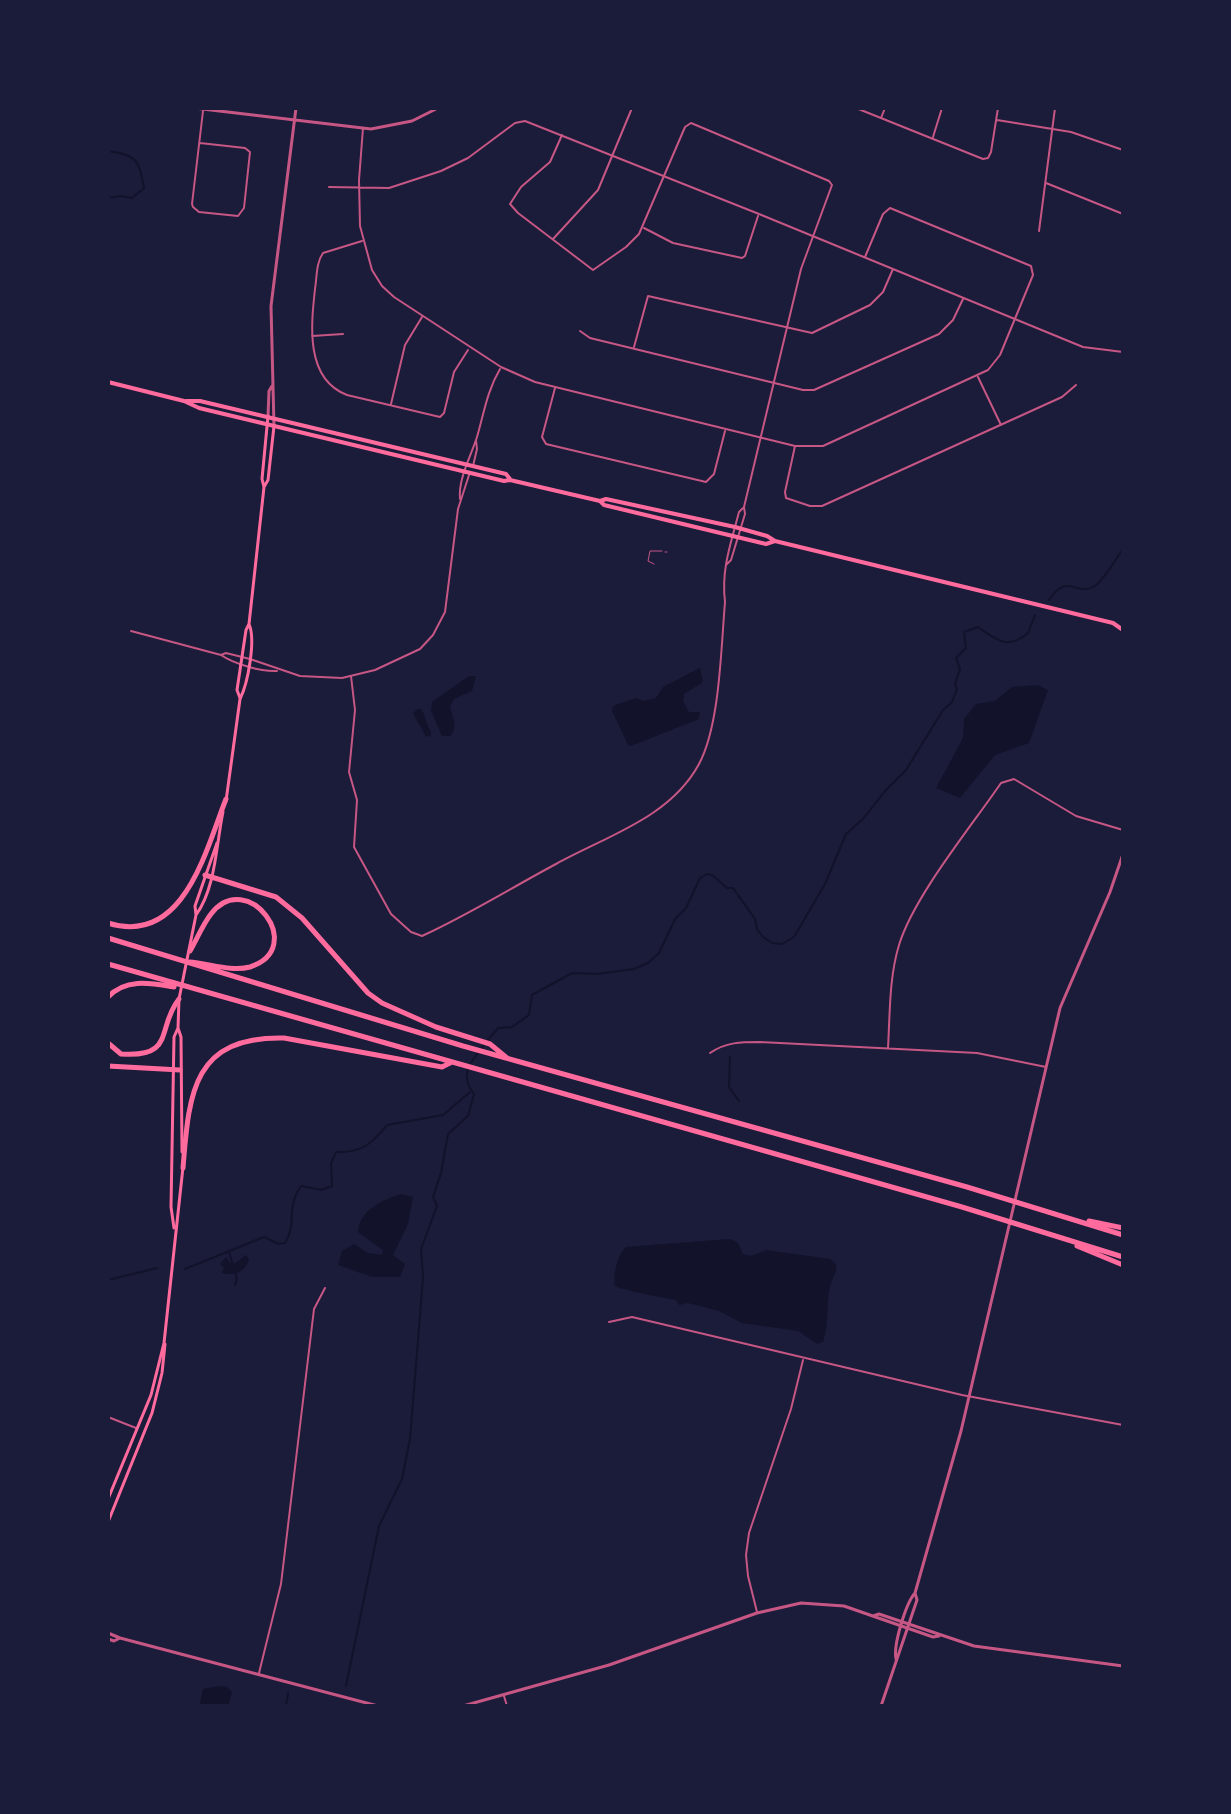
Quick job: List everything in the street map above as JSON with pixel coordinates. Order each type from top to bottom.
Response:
[{"type":"highway","points":[[108,923],[116,926],[141,925],[156,921],[173,908],[194,880],[226,799]]},
{"type":"highway","points":[[208,876],[276,897],[302,918],[368,993],[398,1011],[493,1046],[507,1058]]},
{"type":"highway","points":[[180,961],[240,969],[254,965],[266,957],[273,943],[271,921],[264,910],[251,903],[237,900],[223,904],[211,913],[190,951]]},
{"type":"highway","points":[[108,938],[463,1046],[1059,1214],[1123,1235]]},
{"type":"highway","points":[[108,964],[962,1207],[1123,1257]]},
{"type":"highway","points":[[108,997],[115,990],[133,983],[194,990]]},
{"type":"highway","points":[[108,1043],[121,1054],[148,1053],[159,1046],[167,1031],[169,1011],[179,999]]},
{"type":"highway","points":[[183,1168],[189,1103],[196,1083],[208,1064],[240,1043],[261,1037],[284,1038],[442,1067],[451,1063]]},
{"type":"highway","points":[[108,1066],[177,1070]]},
{"type":"highway","points":[[1059,1214],[1123,1228]]},
{"type":"highway","points":[[1069,1242],[1091,1254],[1123,1265]]},
{"type":"main road","points":[[108,382],[268,425],[600,501],[604,505],[766,544],[775,541]]},
{"type":"main road","points":[[184,401],[200,401],[470,465],[506,474],[510,480]]},
{"type":"main road","points":[[240,699],[237,690],[249,624],[271,417]]},
{"type":"main road","points":[[264,487],[268,480],[274,426]]},
{"type":"main road","points":[[600,501],[606,499],[735,527],[775,541],[1113,623],[1123,622]]},
{"type":"main road","points":[[1113,623],[1123,630]]},
{"type":"main road","points":[[108,1499],[151,1395],[164,1343],[183,1168],[174,1037],[196,915],[201,908],[217,851],[240,699],[245,689],[250,659],[252,631],[249,624]]},
{"type":"main road","points":[[175,1230],[171,1207],[177,1070]]},
{"type":"main road","points":[[108,1522],[152,1413],[166,1349],[164,1343]]},
{"type":"street","points":[[194,108],[363,128],[404,124],[438,108]]},
{"type":"street","points":[[254,114],[255,108]]},
{"type":"street","points":[[274,426],[271,417],[271,306],[296,108]]},
{"type":"street","points":[[553,240],[594,196],[632,108]]},
{"type":"street","points":[[856,108],[983,159],[988,158],[998,108]]},
{"type":"street","points":[[881,118],[885,108]]},
{"type":"street","points":[[933,138],[942,108]]},
{"type":"street","points":[[1039,231],[1055,108]]},
{"type":"street","points":[[200,143],[245,148],[250,156],[241,214],[199,212],[193,207],[200,143],[204,109]]},
{"type":"street","points":[[997,120],[1052,128],[1123,150]]},
{"type":"street","points":[[329,187],[389,188],[468,158],[518,121],[562,135],[1083,347],[1123,352]]},
{"type":"street","points":[[562,135],[550,162],[521,187],[510,204],[593,270],[632,242],[643,228],[685,127],[691,123],[829,181],[832,190],[804,260],[739,537],[731,560],[726,565]]},
{"type":"street","points":[[363,128],[359,218],[372,270],[382,286],[501,367],[555,388],[760,438],[816,448],[978,376],[997,359],[1033,270],[1031,266],[890,208],[883,214],[865,257]]},
{"type":"street","points":[[1045,183],[1123,214]]},
{"type":"street","points":[[643,228],[673,243],[742,258],[759,214]]},
{"type":"street","points":[[364,241],[321,255],[311,336],[319,364],[334,388],[347,395],[442,416],[454,372],[470,347]]},
{"type":"street","points":[[634,349],[646,299],[653,295],[815,332],[870,305],[883,292],[893,269]]},
{"type":"street","points":[[580,331],[590,338],[803,390],[824,387],[939,334],[953,320],[963,298]]},
{"type":"street","points":[[390,405],[405,345],[423,316]]},
{"type":"street","points":[[311,336],[343,334]]},
{"type":"street","points":[[242,660],[250,659],[300,676],[351,676],[375,670],[420,649],[441,624],[449,591],[458,496],[477,449],[476,440],[487,394],[501,367]]},
{"type":"street","points":[[978,376],[1001,425]]},
{"type":"street","points":[[795,446],[786,498],[810,506],[822,506],[1062,397],[1076,385]]},
{"type":"street","points":[[555,388],[542,437],[546,444],[703,482],[713,476],[725,429]]},
{"type":"street","points":[[351,676],[355,710],[349,772],[357,800],[354,847],[391,914],[411,932],[422,936],[556,863],[638,823],[681,789],[699,764],[710,736],[722,635],[725,558],[739,512],[744,507]]},
{"type":"street","points":[[131,631],[221,655],[226,653],[248,665],[272,672],[279,670]]},
{"type":"street","points":[[888,1048],[891,982],[899,944],[909,920],[1001,783],[1014,779],[1069,813],[1123,830]]},
{"type":"street","points":[[896,1659],[894,1651],[910,1599],[915,1593],[957,1447],[1060,1008],[1123,854]]},
{"type":"street","points":[[710,1053],[720,1046],[737,1042],[888,1048],[977,1053],[1047,1067]]},
{"type":"street","points":[[259,1674],[280,1592],[314,1309],[325,1288]]},
{"type":"street","points":[[609,1322],[632,1317],[969,1397],[1123,1425]]},
{"type":"street","points":[[757,1613],[748,1576],[749,1533],[791,1409],[803,1358]]},
{"type":"street","points":[[108,1417],[138,1429]]},
{"type":"street","points":[[881,1706],[909,1627],[917,1600],[915,1593]]},
{"type":"street","points":[[463,1706],[609,1665],[757,1613],[801,1603],[844,1606],[901,1627],[974,1646],[1123,1666]]},
{"type":"street","points":[[873,1616],[879,1614],[909,1627]]},
{"type":"street","points":[[108,1633],[378,1706]]},
{"type":"street","points":[[108,1639],[114,1641],[120,1638]]},
{"type":"street","points":[[504,1696],[507,1706]]},
{"type":"lane","points":[[654,564],[648,561],[650,551],[665,552]]},
{"type":"shaded area","points":[[700,668],[703,682],[684,694],[683,701],[689,712],[700,712],[699,719],[628,745],[612,711],[613,706],[636,698],[644,701],[656,698],[663,687]]},
{"type":"shaded area","points":[[469,676],[476,676],[472,691],[454,699],[450,706],[453,733],[442,736],[431,711],[432,702]]},
{"type":"shaded area","points":[[1038,685],[1048,690],[1029,743],[995,755],[960,798],[936,788],[963,738],[964,719],[976,704],[995,701],[1012,687]]},
{"type":"shaded area","points":[[418,709],[423,712],[431,732],[426,737],[413,713]]},
{"type":"shaded area","points":[[401,1194],[413,1197],[408,1224],[393,1255],[405,1264],[400,1277],[372,1277],[338,1265],[342,1251],[354,1244],[368,1253],[382,1255],[383,1250],[358,1232],[359,1224],[373,1207]]},
{"type":"shaded area","points":[[730,1239],[738,1243],[743,1254],[751,1256],[766,1250],[830,1259],[836,1264],[829,1290],[823,1342],[817,1344],[798,1331],[742,1323],[719,1311],[688,1303],[679,1305],[676,1300],[615,1286],[616,1265],[626,1247]]},
{"type":"shaded area","points":[[246,1255],[249,1259],[242,1270],[232,1274],[222,1273],[224,1268],[220,1264],[226,1257],[230,1263],[235,1263]]},
{"type":"shaded area","points":[[220,1686],[232,1692],[228,1706],[203,1706],[200,1703],[203,1689]]},
{"type":"waterway","points":[[108,151],[135,160],[144,188],[132,198],[108,198]]},
{"type":"waterway","points":[[1049,600],[1062,587],[1089,589],[1095,586],[1123,549]]},
{"type":"waterway","points":[[488,1040],[498,1028],[512,1027],[529,1015],[532,995],[572,973],[597,974],[634,969],[648,963],[659,953],[675,919],[686,908],[700,878],[707,874],[727,888],[733,888],[755,919],[763,937],[772,943],[782,944],[794,937],[825,884],[846,834],[906,770],[943,710],[952,702],[960,669],[956,658],[966,648],[964,632],[978,627],[1002,641],[1014,641],[1028,633],[1035,615]]},
{"type":"waterway","points":[[346,1686],[379,1526],[402,1479],[410,1439],[423,1278],[421,1249],[437,1206],[433,1197],[448,1134],[468,1116],[474,1094],[467,1080],[468,1068],[484,1045]]},
{"type":"waterway","points":[[730,1057],[729,1087],[739,1101]]},
{"type":"waterway","points":[[185,1269],[264,1237],[279,1244],[285,1243],[291,1228],[296,1194],[301,1186],[321,1190],[332,1186],[331,1163],[336,1152],[365,1146],[387,1125],[443,1115],[470,1092]]},
{"type":"waterway","points":[[229,1252],[233,1265]]},
{"type":"waterway","points":[[108,1280],[157,1268]]},
{"type":"waterway","points":[[235,1271],[235,1285]]},
{"type":"waterway","points":[[286,1706],[288,1693]]}]
